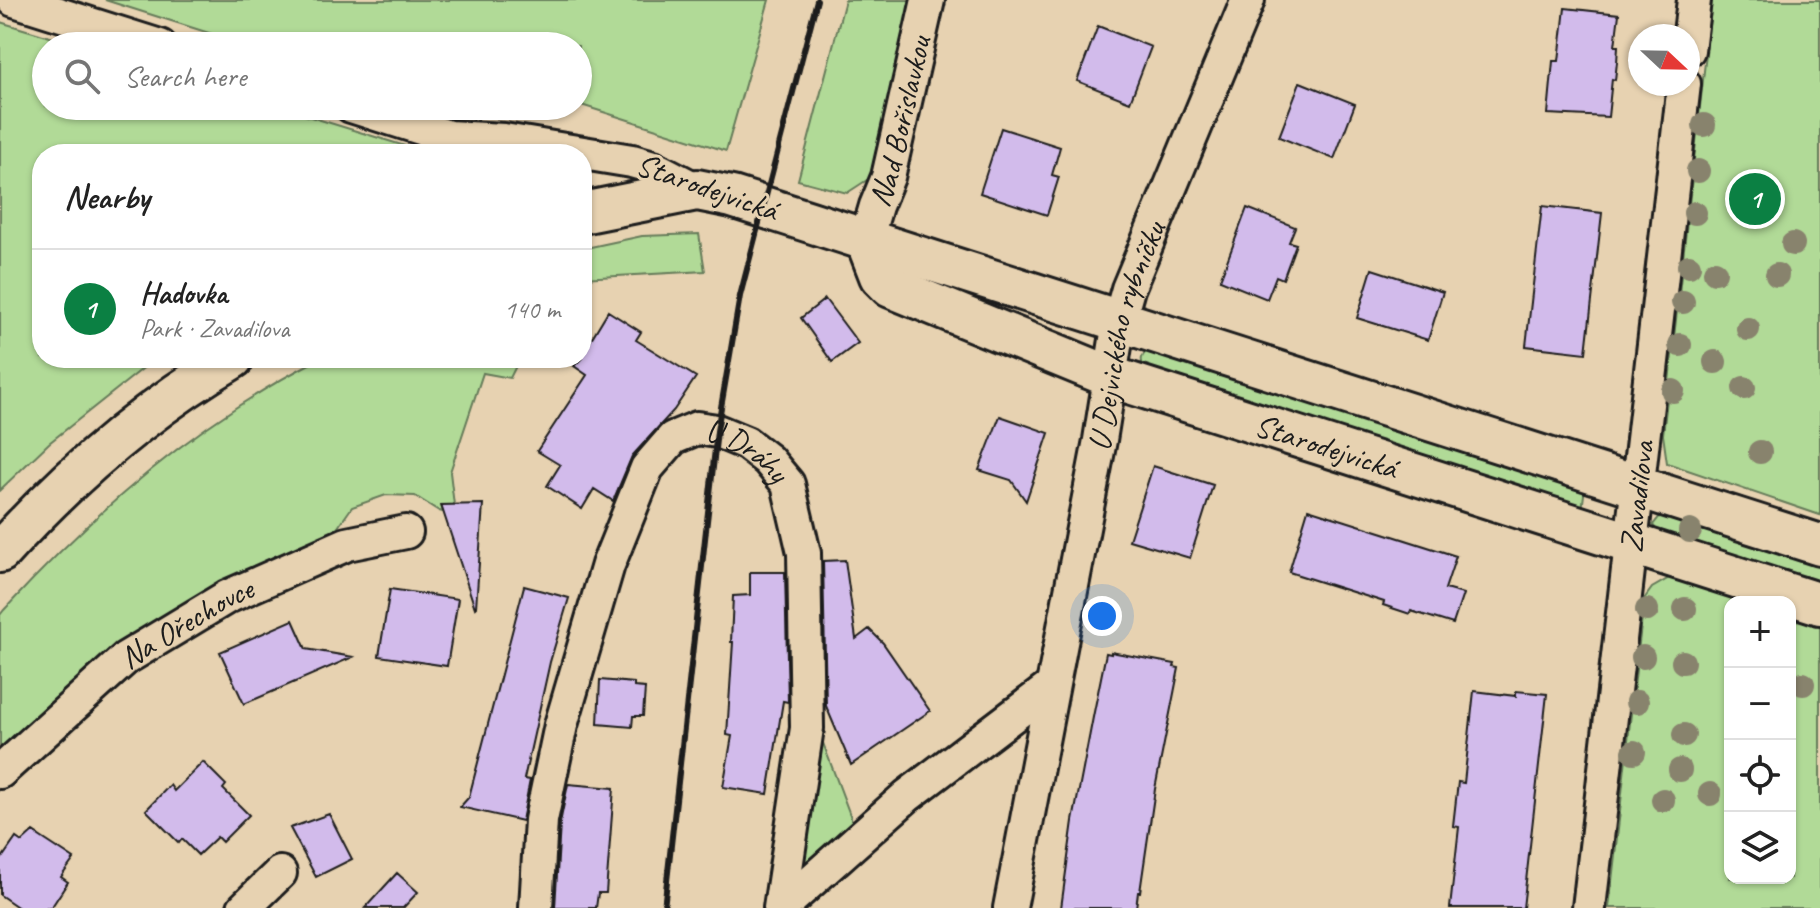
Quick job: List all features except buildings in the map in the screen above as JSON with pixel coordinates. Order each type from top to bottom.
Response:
[{"type":"street","points":[[14,0],[116,32]]},
{"type":"street","name":"Nad Bořislavkou","points":[[866,240],[888,177],[928,0]]},
{"type":"street","name":"U Dejvického rybníčku","points":[[1010,908],[1119,321],[1139,259],[1248,0]]},
{"type":"street","points":[[1691,24],[1694,0]]},
{"type":"street","name":"Zavadilova","points":[[1589,908],[1683,96]]},
{"type":"street","name":"Starodejvická","points":[[390,120],[456,144]]},
{"type":"street","name":"Starodejvická","points":[[476,144],[504,140],[528,144]]},
{"type":"street","name":"Starodejvická","points":[[592,154],[653,167],[697,190],[732,197],[1820,545]]},
{"type":"street","points":[[592,211],[697,190]]},
{"type":"street","name":"Starodejvická","points":[[866,240],[880,276],[891,287],[1111,377],[1820,604]]},
{"type":"street","points":[[0,552],[111,445],[166,401],[217,368]]},
{"type":"street","name":"U Dráhy","points":[[536,908],[541,820],[561,725],[608,565],[647,468],[673,438],[697,428],[717,431],[746,443],[768,460],[788,484],[804,553],[807,728],[780,908]]},
{"type":"street","name":"Na Ořechovce","points":[[0,772],[126,658],[227,597],[347,544],[406,532]]},
{"type":"street","points":[[780,908],[907,796],[1052,686]]},
{"type":"street","points":[[244,908],[280,873]]},
{"type":"green space","points":[[105,0],[769,0],[726,151],[592,108],[592,32],[206,32]]},
{"type":"green space","points":[[845,0],[911,0],[870,178],[847,193],[798,180]]},
{"type":"green space","points":[[1712,0],[1820,0],[1820,515],[1667,463],[1663,435]]},
{"type":"green space","points":[[0,22],[33,32],[32,120],[320,120],[398,144],[32,144],[32,368],[143,368],[49,443],[0,490]]},
{"type":"green space","points":[[699,234],[705,271],[592,277],[592,247],[642,236]]},
{"type":"green space","points":[[1148,350],[1585,487],[1582,510],[1144,369],[1142,358]]},
{"type":"green space","points":[[303,368],[515,368],[510,378],[483,373],[450,472],[454,505],[441,506],[443,512],[415,496],[386,495],[352,507],[336,530],[214,585],[117,650],[0,750],[0,615],[75,537],[151,470],[233,409]]},
{"type":"green space","points":[[1661,515],[1820,561],[1820,584],[1659,533],[1653,525]]},
{"type":"green space","points":[[1671,577],[1683,577],[1742,596],[1724,596],[1724,884],[1796,884],[1796,613],[1820,620],[1820,908],[1609,908],[1644,599],[1652,588]]},
{"type":"green space","points":[[817,727],[853,823],[803,870],[797,870]]},
{"type":"railway","points":[[664,908],[717,431],[740,296],[817,0]]},
{"type":"place","name":"Hadovka","points":[[1755,199]]}]
